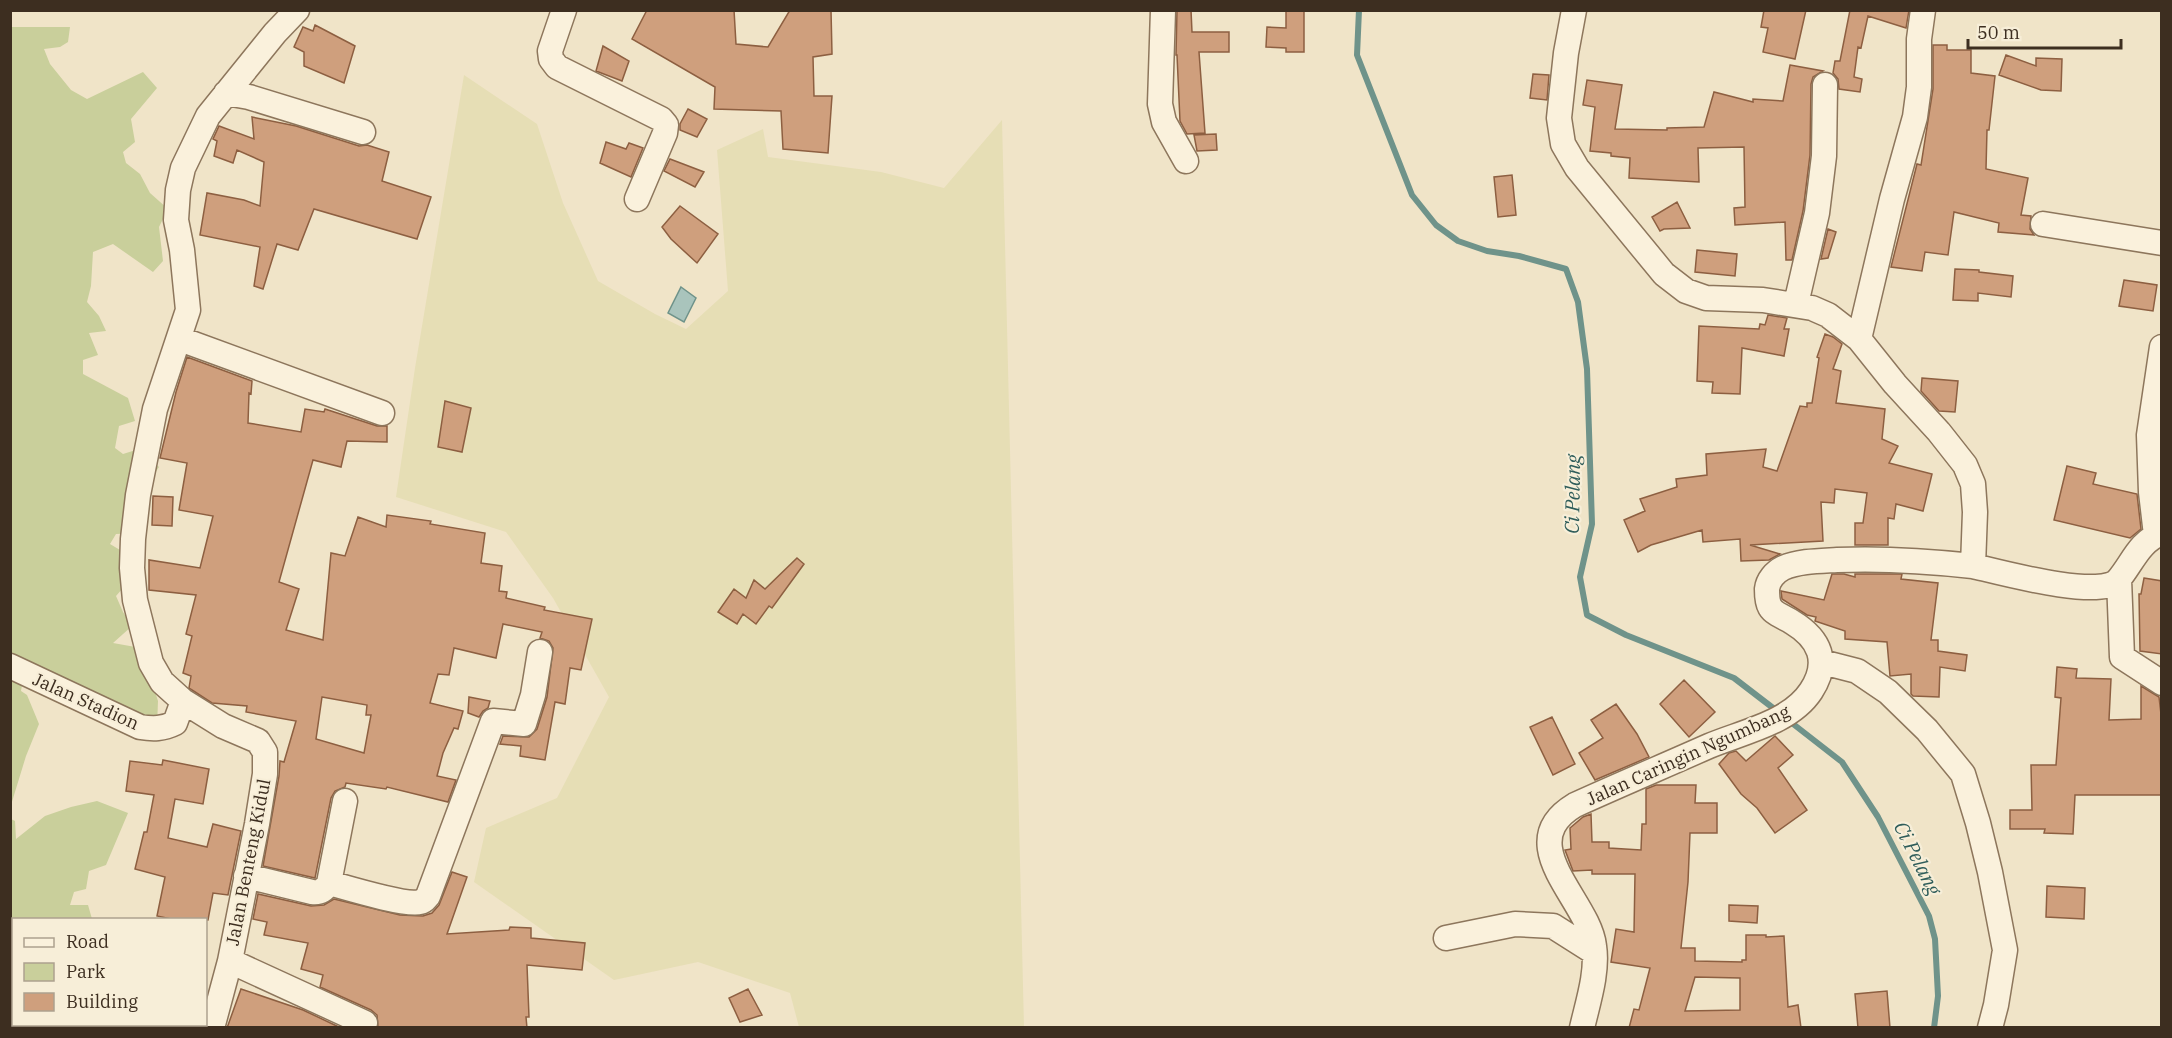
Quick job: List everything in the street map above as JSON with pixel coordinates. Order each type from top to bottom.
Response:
[{"type":"street","name":"Jalan Benteng Kidul","points":[[212,1028],[230,961],[265,774],[265,753],[258,741],[223,726],[183,701],[162,682],[151,663],[135,600],[132,568],[138,495],[155,409],[180,339],[188,302],[176,220],[178,190],[183,168],[208,116],[275,33],[297,10]]},
{"type":"street","points":[[564,10],[550,51],[550,59],[557,67],[661,119],[666,125],[665,133],[637,199]]},
{"type":"street","points":[[1163,10],[1160,104],[1164,122],[1186,161]]},
{"type":"street","points":[[1574,10],[1558,118],[1563,144],[1577,168],[1664,274],[1686,291],[1706,298],[1796,304],[1828,315],[1859,339],[1965,465],[1973,484],[1974,566]]},
{"type":"street","points":[[1859,339],[1892,199],[1915,117],[1919,87],[1919,39],[1923,10]]},
{"type":"street","points":[[1796,304],[1817,213],[1824,156],[1825,85]]},
{"type":"street","points":[[226,93],[249,97],[363,132]]},
{"type":"street","points":[[2043,224],[2162,243]]},
{"type":"street","points":[[180,339],[382,413]]},
{"type":"street","points":[[1989,1028],[1996,1005],[2005,950],[1985,852],[1963,774],[1927,730],[1888,692],[1857,671],[1822,662],[1820,650],[1810,637],[1770,608],[1767,585],[1772,576],[1796,564],[1897,560],[1974,566],[2034,580],[2092,588],[2107,587],[2119,579],[2134,555],[2159,534],[2151,492],[2149,435],[2162,347]]},
{"type":"street","points":[[2119,579],[2122,657],[2162,683]]},
{"type":"street","points":[[329,883],[402,901],[418,903],[424,901],[428,896],[493,721],[524,724],[533,695],[540,652]]},
{"type":"street","name":"Jalan Caringin Ngumbang","points":[[1582,1028],[1594,967],[1591,930],[1556,871],[1551,858],[1550,842],[1554,825],[1563,812],[1786,714],[1811,691],[1819,677],[1822,662]]},
{"type":"street","name":"Jalan Stadion","points":[[10,666],[140,727],[153,729],[175,723],[183,701]]},
{"type":"street","points":[[246,876],[318,893],[324,891],[329,883],[345,801]]},
{"type":"street","points":[[1446,938],[1515,924],[1552,926],[1594,952]]},
{"type":"street","points":[[230,961],[365,1023]]},
{"type":"shaded area","points":[[464,75],[537,124],[563,203],[598,281],[686,329],[728,291],[717,150],[763,129],[768,157],[881,172],[944,188],[1002,120],[1024,1027],[799,1027],[790,993],[698,962],[614,980],[474,882],[486,828],[557,798],[609,697],[553,598],[506,532],[396,497]]},
{"type":"green space","points":[[11,27],[70,27],[68,42],[60,47],[44,49],[50,64],[71,90],[87,99],[143,72],[157,88],[131,119],[135,142],[123,152],[126,163],[140,174],[150,193],[168,209],[159,227],[163,261],[153,272],[113,244],[93,252],[91,286],[87,302],[99,316],[106,331],[89,333],[98,355],[83,360],[83,374],[128,398],[135,421],[119,426],[115,448],[123,454],[139,449],[159,467],[148,483],[141,533],[116,534],[110,544],[120,550],[140,548],[142,566],[116,596],[132,626],[113,643],[141,648],[158,701],[157,727],[22,685],[21,691],[27,695],[39,724],[26,756],[11,805]]},
{"type":"green space","points":[[97,801],[128,813],[106,865],[89,871],[86,889],[74,892],[70,905],[88,905],[92,918],[12,918],[12,1026],[158,1027],[11,1027],[11,819],[15,821],[16,839],[45,816]]},
{"type":"water","points":[[681,287],[696,298],[684,322],[668,313]]},
{"type":"building","points":[[647,10],[734,10],[736,44],[768,47],[790,10],[831,10],[832,54],[813,57],[814,96],[832,96],[828,153],[783,149],[781,111],[714,109],[715,87],[632,39]]},
{"type":"building","points":[[1177,10],[1191,10],[1192,32],[1229,32],[1229,52],[1199,52],[1205,133],[1187,134],[1180,121],[1176,55]]},
{"type":"building","points":[[1286,10],[1304,10],[1304,52],[1286,52],[1286,48],[1266,47],[1267,27],[1286,28]]},
{"type":"building","points":[[1764,10],[1806,10],[1795,59],[1763,52],[1768,28],[1761,27]]},
{"type":"building","points":[[1850,10],[1909,10],[1906,28],[1868,16],[1861,48],[1858,47],[1854,77],[1862,79],[1860,92],[1839,89],[1838,79],[1833,73],[1835,61],[1840,61]]},
{"type":"building","points":[[315,25],[355,46],[344,83],[304,66],[304,52],[294,47],[303,27],[313,31]]},
{"type":"building","points":[[1933,45],[1947,45],[1947,50],[1971,50],[1971,73],[1995,76],[1989,130],[1987,130],[1986,169],[2028,178],[2021,215],[2031,216],[2030,229],[2034,235],[1998,232],[1999,223],[1954,212],[1948,255],[1925,252],[1922,271],[1891,267],[1917,164],[1921,165],[1933,89]]},
{"type":"building","points":[[603,46],[629,61],[622,81],[596,71]]},
{"type":"building","points":[[2006,55],[2036,66],[2036,58],[2062,59],[2061,91],[2041,90],[1999,75]]},
{"type":"building","points":[[1790,65],[1823,71],[1813,77],[1811,84],[1810,155],[1803,211],[1792,260],[1786,260],[1785,222],[1735,225],[1734,208],[1745,207],[1744,147],[1698,148],[1699,182],[1629,178],[1630,158],[1590,151],[1595,107],[1583,105],[1587,80],[1622,85],[1615,129],[1667,130],[1667,128],[1704,127],[1714,92],[1753,102],[1753,99],[1783,101]]},
{"type":"building","points":[[1533,74],[1549,75],[1547,100],[1530,98]]},
{"type":"building","points":[[688,109],[707,119],[697,137],[680,130],[680,124]]},
{"type":"building","points":[[252,117],[296,126],[359,146],[367,145],[389,152],[382,181],[431,197],[417,239],[314,209],[298,250],[277,244],[263,289],[254,286],[260,247],[200,235],[207,193],[244,200],[260,206],[264,162],[237,150],[233,163],[214,156],[217,141],[213,139],[219,126],[254,139]]},
{"type":"building","points":[[1216,134],[1217,150],[1197,151],[1194,135]]},
{"type":"building","points":[[606,142],[626,149],[629,143],[643,148],[631,177],[600,163]]},
{"type":"building","points":[[670,159],[704,172],[695,187],[664,171]]},
{"type":"building","points":[[1512,175],[1516,215],[1498,217],[1494,177]]},
{"type":"building","points":[[1677,202],[1690,228],[1660,231],[1652,217]]},
{"type":"building","points":[[680,206],[718,234],[697,263],[671,239],[662,227]]},
{"type":"building","points":[[1828,229],[1836,232],[1828,258],[1821,259]]},
{"type":"building","points":[[1697,250],[1737,254],[1735,276],[1695,272]]},
{"type":"building","points":[[1955,269],[1979,270],[1979,272],[2013,276],[2011,297],[1978,293],[1978,301],[1953,300]]},
{"type":"building","points":[[2124,280],[2157,285],[2153,311],[2119,306]]},
{"type":"building","points":[[1768,315],[1787,318],[1784,329],[1789,329],[1784,356],[1742,348],[1740,394],[1712,393],[1713,382],[1697,381],[1699,326],[1759,329],[1760,324],[1765,325]]},
{"type":"building","points":[[1825,334],[1842,344],[1833,369],[1841,371],[1836,403],[1885,409],[1882,439],[1898,446],[1889,463],[1932,474],[1923,511],[1896,504],[1894,519],[1888,518],[1888,545],[1855,545],[1855,523],[1863,523],[1867,493],[1835,489],[1834,503],[1821,502],[1823,541],[1750,545],[1780,554],[1769,560],[1741,561],[1740,539],[1703,542],[1702,530],[1651,545],[1638,552],[1624,520],[1645,511],[1640,499],[1677,487],[1676,479],[1707,475],[1706,454],[1766,449],[1763,467],[1777,471],[1800,406],[1807,407],[1807,403],[1812,403],[1819,358],[1817,357]]},
{"type":"building","points":[[187,357],[252,381],[251,394],[249,393],[248,423],[301,432],[305,409],[324,412],[325,409],[377,426],[387,426],[387,442],[347,441],[341,467],[313,460],[279,582],[299,589],[286,630],[323,640],[331,553],[345,556],[358,517],[386,527],[387,515],[431,521],[430,524],[485,533],[481,563],[502,566],[499,591],[507,592],[506,598],[545,607],[544,610],[592,619],[581,670],[570,668],[565,704],[555,702],[545,760],[520,756],[521,746],[500,744],[503,736],[529,737],[537,729],[547,697],[553,648],[549,641],[540,638],[542,632],[503,624],[496,658],[454,648],[449,675],[438,674],[430,703],[463,711],[458,729],[454,728],[443,753],[437,776],[456,780],[448,802],[387,787],[386,789],[346,783],[345,787],[335,791],[331,798],[315,878],[263,866],[280,761],[284,762],[296,721],[246,712],[247,706],[212,703],[189,688],[191,676],[183,673],[192,636],[186,634],[196,595],[149,590],[149,560],[200,568],[213,516],[179,510],[187,463],[160,458]],"holes":[[[322,697],[367,705],[366,715],[371,715],[364,753],[316,739]]]},
{"type":"building","points":[[1922,378],[1958,381],[1955,412],[1939,411],[1921,391]]},
{"type":"building","points":[[445,401],[471,408],[462,452],[438,447]]},
{"type":"building","points":[[2067,466],[2096,473],[2093,484],[2137,494],[2141,529],[2130,538],[2054,520]]},
{"type":"building","points":[[153,496],[173,497],[172,526],[152,525]]},
{"type":"building","points":[[797,558],[804,564],[772,608],[769,606],[756,624],[743,614],[737,624],[718,612],[734,589],[746,598],[754,580],[765,589]]},
{"type":"building","points":[[1832,574],[1855,577],[1855,574],[1902,574],[1901,579],[1938,583],[1931,640],[1938,640],[1938,651],[1967,655],[1965,671],[1940,667],[1939,697],[1913,696],[1911,694],[1911,674],[1890,676],[1887,642],[1845,639],[1845,631],[1815,621],[1816,617],[1807,615],[1782,599],[1781,591],[1824,600]]},
{"type":"building","points":[[2144,578],[2162,581],[2162,654],[2140,651],[2139,594],[2141,594]]},
{"type":"building","points":[[2057,667],[2077,669],[2076,678],[2111,679],[2109,720],[2141,719],[2141,686],[2159,697],[2162,723],[2162,795],[2075,795],[2073,834],[2044,833],[2045,829],[2010,829],[2010,810],[2032,810],[2031,765],[2056,765],[2061,698],[2055,697]]},
{"type":"building","points":[[1684,680],[1715,712],[1689,737],[1660,704]]},
{"type":"building","points":[[469,697],[490,701],[488,708],[479,717],[468,713]]},
{"type":"building","points":[[1616,704],[1637,734],[1649,757],[1595,780],[1579,753],[1603,738],[1591,720]]},
{"type":"building","points":[[1552,717],[1575,764],[1553,775],[1530,727]]},
{"type":"building","points":[[1775,736],[1793,755],[1778,768],[1807,810],[1775,833],[1757,808],[1741,794],[1719,764],[1729,753],[1736,751],[1746,761]]},
{"type":"building","points":[[163,760],[209,769],[203,804],[175,799],[168,838],[207,847],[213,824],[241,831],[228,895],[213,893],[208,920],[207,918],[157,916],[165,877],[135,869],[144,832],[147,832],[154,795],[126,791],[130,761],[162,765]]},
{"type":"building","points":[[1656,785],[1696,785],[1695,803],[1717,803],[1717,833],[1690,833],[1688,882],[1681,948],[1695,948],[1695,961],[1742,962],[1746,960],[1746,935],[1784,936],[1788,1007],[1798,1005],[1801,1028],[1629,1028],[1634,1009],[1639,1010],[1650,968],[1611,962],[1616,929],[1634,932],[1635,874],[1592,874],[1592,870],[1573,871],[1565,850],[1571,849],[1570,828],[1583,817],[1591,814],[1592,842],[1609,842],[1609,848],[1641,850],[1642,824],[1646,824],[1646,789]],"holes":[[[1695,977],[1740,978],[1740,1010],[1685,1011]]]},
{"type":"building","points":[[452,872],[467,877],[447,934],[509,930],[510,927],[531,928],[531,938],[585,943],[582,970],[527,965],[529,1017],[526,1017],[527,1028],[378,1028],[377,1015],[371,1010],[320,987],[323,975],[301,969],[308,943],[264,935],[267,922],[253,919],[258,894],[311,906],[324,905],[334,899],[400,915],[423,916],[432,913],[439,905]]},
{"type":"building","points":[[2047,886],[2085,888],[2084,919],[2046,917]]},
{"type":"building","points":[[1729,905],[1758,906],[1757,923],[1729,921]]},
{"type":"building","points":[[241,989],[303,1010],[341,1028],[227,1028]]},
{"type":"building","points":[[748,989],[762,1015],[740,1022],[729,998]]},
{"type":"building","points":[[1887,991],[1890,1028],[1858,1028],[1855,994]]},
{"type":"waterway","name":"Ci Pelang","points":[[1359,10],[1357,55],[1412,195],[1436,225],[1458,241],[1487,251],[1519,256],[1566,269],[1578,302],[1587,369],[1592,524],[1580,577],[1587,615],[1626,635],[1734,678],[1777,711]]},
{"type":"waterway","name":"Ci Pelang","points":[[1788,720],[1842,762],[1878,817],[1929,916],[1935,939],[1938,996],[1934,1028]]}]
